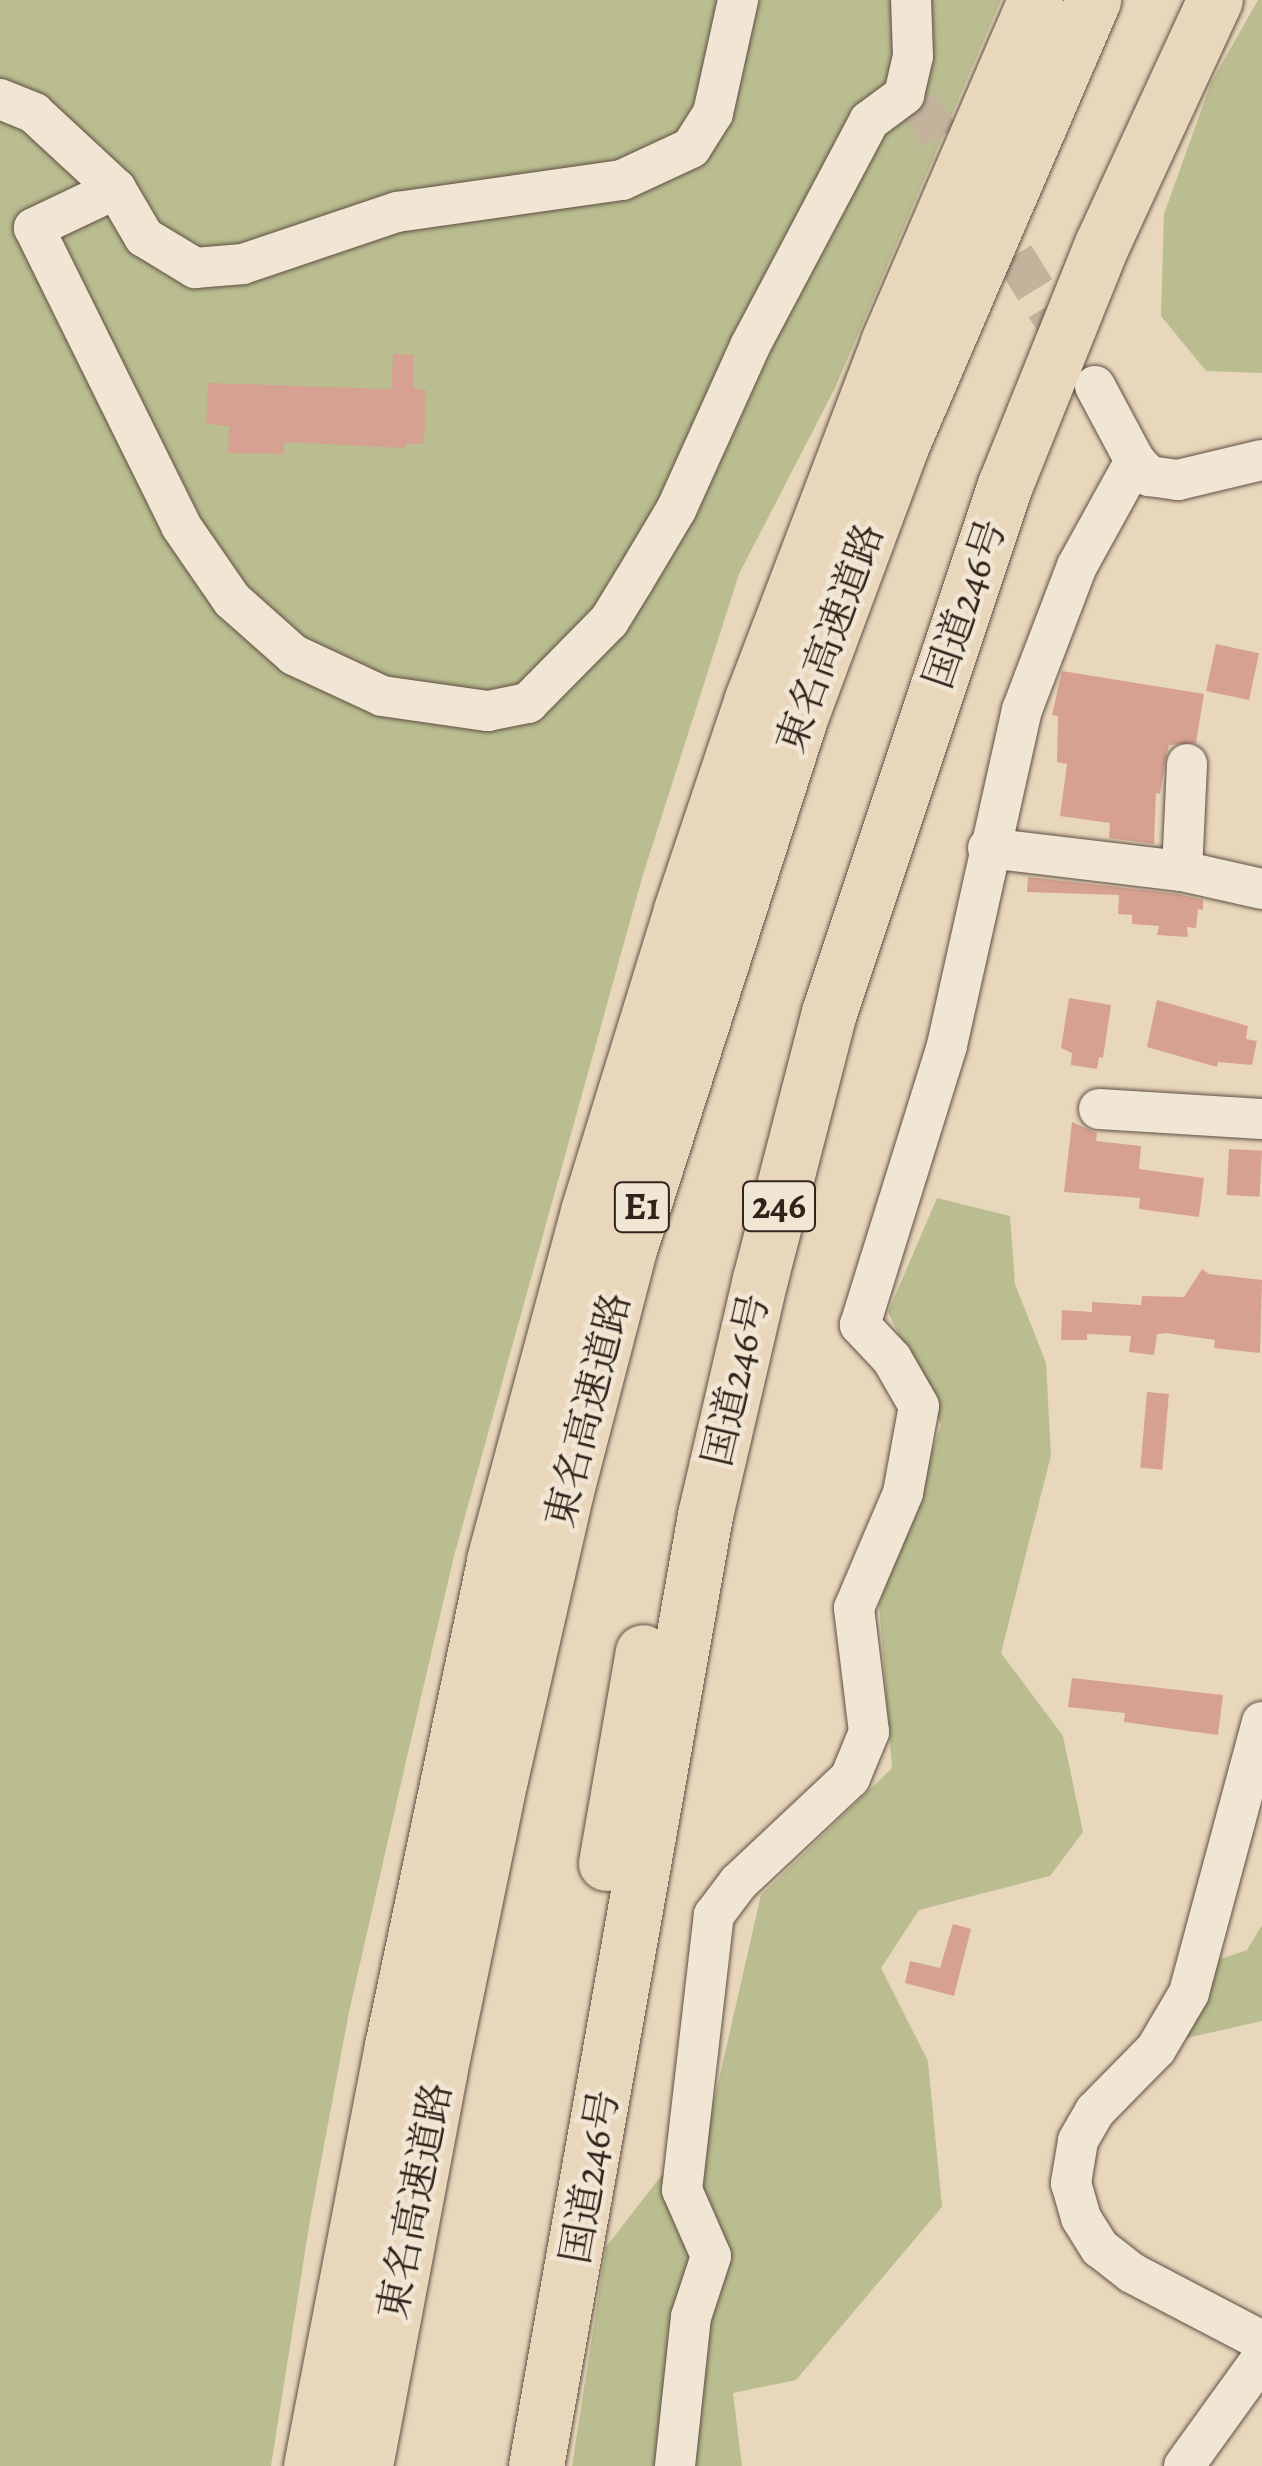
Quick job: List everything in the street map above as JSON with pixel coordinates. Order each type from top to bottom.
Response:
[{"type":"highway","name":"東名高速道路","points":[[312,2466],[392,2046],[494,1560],[588,1211],[686,892],[814,532],[957,173],[1035,0]]},
{"type":"highway","name":"東名高速道路","points":[[365,2466],[438,2073],[500,1779],[566,1491],[629,1249],[806,700],[901,446],[1093,0]]},
{"type":"highway","name":"国道246号","points":[[497,2466],[540,2255],[672,1500],[723,1270],[794,1002],[970,472],[1074,217],[1174,0]]},
{"type":"highway","name":"国道246号","points":[[536,2466],[705,1516],[760,1279],[829,1013],[1005,486],[1102,244],[1214,0]]},
{"type":"street","points":[[0,99],[34,113],[116,189],[144,237],[195,268],[243,264],[396,212],[622,180],[691,148],[713,113],[738,0]]},
{"type":"street","points":[[116,189],[34,228],[182,526],[232,600],[294,655],[382,696],[488,712],[528,703],[608,621],[676,510],[750,346],[869,121],[912,99],[910,0]]},
{"type":"street","points":[[1095,386],[1134,461],[1149,476],[1165,480],[1262,460]]},
{"type":"street","points":[[675,2466],[691,2317],[711,2256],[682,2190],[714,1914],[738,1883],[850,1778],[868,1732],[854,1608],[903,1493],[920,1406],[892,1359],[860,1326],[946,1045],[978,918],[988,848],[1029,692],[1077,566],[1134,461]]},
{"type":"street","points":[[1182,871],[1187,764]]},
{"type":"street","points":[[988,848],[1182,871],[1262,889]]},
{"type":"street","points":[[1100,1108],[1262,1119]]},
{"type":"street","points":[[1262,1722],[1188,1993],[1156,2049],[1095,2111],[1078,2141],[1071,2183],[1081,2218],[1100,2248],[1132,2273],[1262,2341]]},
{"type":"street","points":[[1184,2466],[1262,2358]]},
{"type":"green space","points":[[0,0],[1001,0],[835,388],[739,574],[642,878],[454,1556],[407,1757],[349,2012],[310,2220],[271,2466],[0,2466]]},
{"type":"green space","points":[[1258,0],[1262,0],[1262,373],[1206,371],[1161,316],[1164,214],[1211,83]]},
{"type":"green space","points":[[937,1198],[1010,1216],[1015,1284],[1046,1363],[1051,1455],[1001,1653],[1063,1736],[1083,1832],[1050,1876],[919,1910],[881,1968],[928,2061],[942,2207],[796,2380],[733,2393],[742,2466],[572,2466],[606,2247],[712,2110],[761,1895],[892,1768],[879,1605],[941,1425],[888,1312]]},
{"type":"green space","points":[[1262,1925],[1262,2021],[1182,2039],[1218,1960],[1247,1950]]},
{"type":"building","points":[[393,354],[414,355],[413,388],[426,390],[424,444],[406,444],[405,448],[284,442],[284,454],[228,453],[229,426],[206,424],[208,383],[391,389]]},
{"type":"building","points":[[1216,644],[1259,653],[1249,700],[1206,691]]},
{"type":"building","points":[[1062,671],[1204,694],[1196,743],[1169,745],[1160,794],[1156,793],[1154,844],[1109,838],[1110,823],[1060,816],[1067,764],[1057,762],[1058,716],[1052,715]]},
{"type":"building","points":[[1028,877],[1178,894],[1203,900],[1203,910],[1198,909],[1196,928],[1187,927],[1188,937],[1157,935],[1159,926],[1132,924],[1132,915],[1118,914],[1119,895],[1027,892]]},
{"type":"building","points":[[1069,998],[1111,1005],[1103,1058],[1099,1057],[1097,1069],[1071,1065],[1072,1053],[1061,1048]]},
{"type":"building","points":[[1157,1000],[1248,1026],[1246,1039],[1257,1041],[1252,1065],[1218,1062],[1217,1067],[1147,1047]]},
{"type":"building","points":[[1072,1122],[1097,1133],[1096,1141],[1141,1146],[1139,1169],[1204,1178],[1199,1217],[1139,1209],[1140,1198],[1064,1192]]},
{"type":"building","points":[[1229,1149],[1262,1151],[1260,1197],[1227,1195]]},
{"type":"building","points":[[1202,1269],[1209,1274],[1262,1280],[1260,1353],[1214,1348],[1215,1340],[1166,1333],[1157,1334],[1154,1355],[1129,1352],[1131,1336],[1087,1334],[1087,1340],[1061,1340],[1062,1310],[1092,1312],[1092,1302],[1141,1305],[1142,1296],[1184,1297]]},
{"type":"building","points":[[1147,1392],[1169,1394],[1162,1470],[1140,1468]]},
{"type":"building","points":[[1072,1678],[1223,1695],[1218,1735],[1124,1722],[1125,1713],[1068,1707]]},
{"type":"building","points":[[953,1924],[971,1929],[954,1996],[905,1983],[910,1961],[940,1968]]},
{"type":"tunnel","points":[[919,103],[1075,354]]}]
